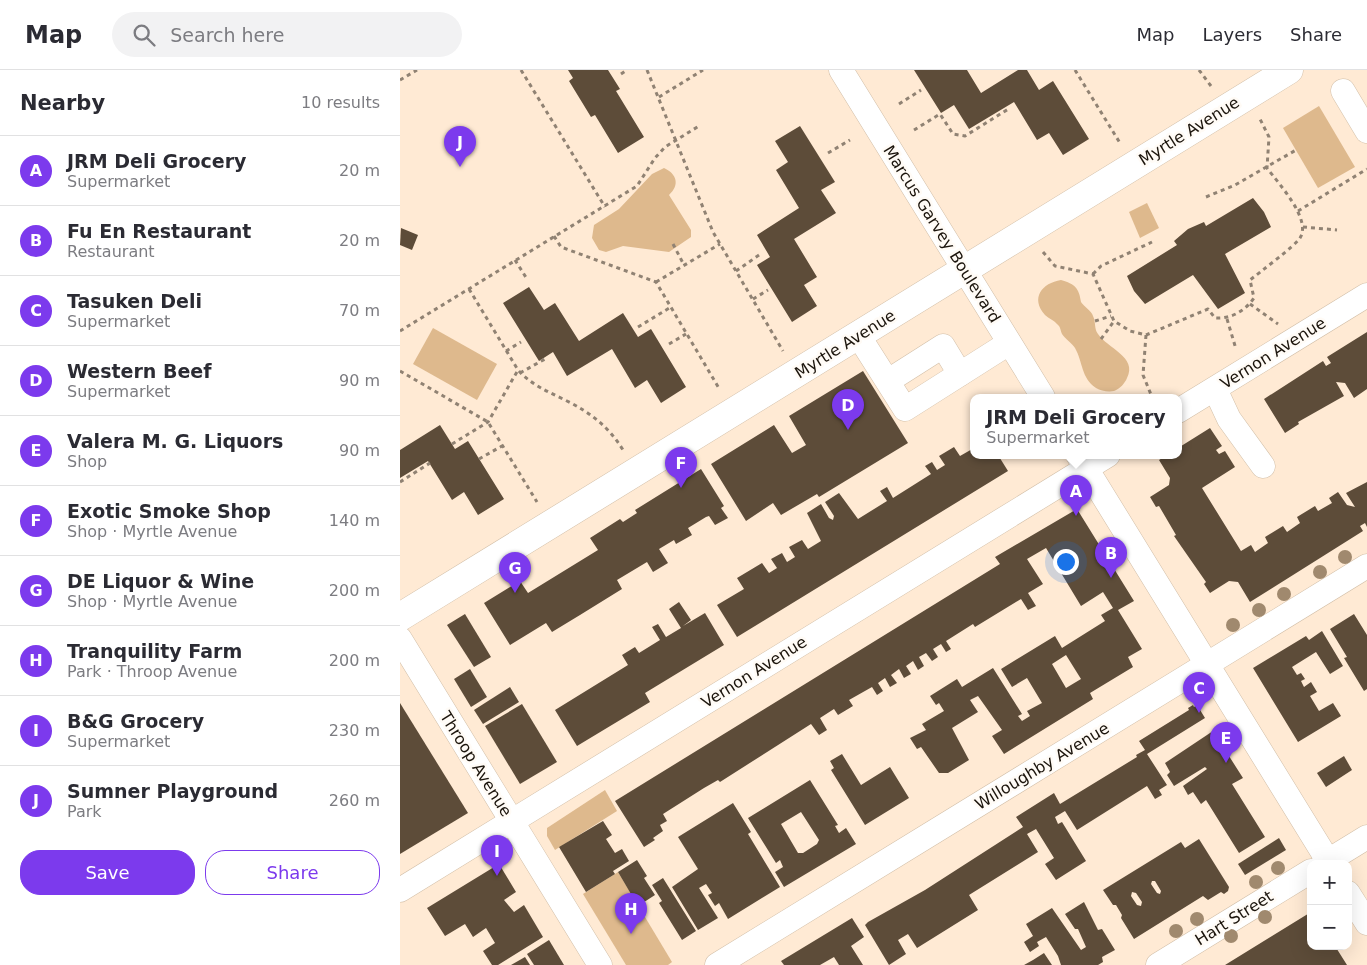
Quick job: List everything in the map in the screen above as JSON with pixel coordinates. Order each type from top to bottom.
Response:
[{"type":"main road","name":"Myrtle Avenue","points":[[400,617],[1289,70]]},
{"type":"street","name":"Marcus Garvey Boulevard","points":[[841,70],[1041,394]]},
{"type":"street","points":[[1343,92],[1367,131]]},
{"type":"street","name":"Vernon Avenue","points":[[1182,409],[1367,296]]},
{"type":"street","points":[[858,335],[905,409],[1009,343]]},
{"type":"street","points":[[888,381],[943,346],[960,374]]},
{"type":"street","points":[[1214,389],[1229,419],[1263,466]]},
{"type":"street","points":[[1082,461],[1208,664],[1320,860]]},
{"type":"street","name":"Vernon Avenue","points":[[400,890],[1082,461]]},
{"type":"street","name":"Willoughby Avenue","points":[[717,965],[1367,566]]},
{"type":"street","name":"Throop Avenue","points":[[400,639],[600,965]]},
{"type":"street","name":"Hart Street","points":[[1331,860],[1367,837]]},
{"type":"street","name":"Hart Street","points":[[1158,965],[1307,875]]},
{"type":"street","points":[[1352,899],[1367,923]]},
{"type":"path","points":[[400,80],[417,70]]},
{"type":"path","points":[[521,70],[605,207]]},
{"type":"path","points":[[621,74],[627,70]]},
{"type":"path","points":[[647,70],[713,232],[783,351]]},
{"type":"path","points":[[659,97],[703,70]]},
{"type":"path","points":[[1075,70],[1120,143]]},
{"type":"path","points":[[1199,70],[1211,86]]},
{"type":"path","points":[[898,104],[922,90]]},
{"type":"path","points":[[914,130],[940,114],[953,134],[965,136],[1010,108]]},
{"type":"path","points":[[1093,274],[1114,321],[1130,331],[1146,335],[1208,309],[1215,318],[1227,319],[1250,304],[1254,298],[1250,280],[1300,238],[1304,227],[1298,211],[1267,168],[1269,137],[1259,117]]},
{"type":"path","points":[[400,331],[637,186],[654,158],[666,147],[699,126]]},
{"type":"path","points":[[828,153],[850,140]]},
{"type":"path","points":[[1206,197],[1267,168],[1296,150]]},
{"type":"path","points":[[1298,211],[1367,168]]},
{"type":"path","points":[[1304,227],[1336,230]]},
{"type":"path","points":[[554,236],[561,247],[656,282],[720,390]]},
{"type":"path","points":[[1093,274],[1101,266],[1152,242]]},
{"type":"path","points":[[673,244],[684,265]]},
{"type":"path","points":[[656,282],[720,244]]},
{"type":"path","points":[[1043,252],[1055,266],[1093,274]]},
{"type":"path","points":[[736,271],[762,253]]},
{"type":"path","points":[[515,260],[527,279]]},
{"type":"path","points":[[469,288],[519,372],[528,382],[598,419],[614,435],[623,450]]},
{"type":"path","points":[[753,299],[768,290]]},
{"type":"path","points":[[1250,304],[1278,324]]},
{"type":"path","points":[[638,327],[670,307]]},
{"type":"path","points":[[1095,321],[1112,316]]},
{"type":"path","points":[[1227,319],[1236,349]]},
{"type":"path","points":[[1101,339],[1114,321]]},
{"type":"path","points":[[669,344],[686,334]]},
{"type":"path","points":[[1146,335],[1143,375],[1151,394]]},
{"type":"path","points":[[506,351],[521,342]]},
{"type":"path","points":[[452,444],[488,422],[519,372],[545,358]]},
{"type":"path","points":[[400,371],[488,422],[537,502]]},
{"type":"path","points":[[479,459],[503,446]]},
{"type":"path","points":[[400,482],[430,463]]},
{"type":"shaded area","points":[[1319,106],[1355,167],[1318,188],[1283,128]]},
{"type":"shaded area","points":[[664,168],[672,173],[676,180],[675,187],[669,195],[691,230],[691,237],[669,252],[623,246],[606,252],[599,250],[592,238],[594,225],[619,209],[652,174]]},
{"type":"shaded area","points":[[1147,203],[1159,228],[1140,238],[1129,212]]},
{"type":"shaded area","points":[[1061,280],[1076,287],[1081,302],[1092,314],[1098,334],[1120,353],[1128,364],[1129,371],[1126,380],[1122,386],[1114,391],[1102,391],[1091,384],[1085,375],[1075,348],[1063,336],[1060,327],[1045,315],[1038,303],[1040,292],[1048,284]]},
{"type":"shaded area","points":[[433,328],[497,364],[477,400],[413,364]]},
{"type":"shaded area","points":[[605,790],[617,811],[555,850],[547,836],[547,828]]},
{"type":"shaded area","points":[[618,872],[672,962],[668,965],[626,965],[583,894]]},
{"type":"building","points":[[568,70],[608,70],[620,89],[616,91],[644,137],[618,153],[595,115],[591,117],[569,81],[573,78]]},
{"type":"building","points":[[914,70],[967,70],[981,93],[1018,70],[1027,70],[1039,90],[1053,81],[1089,139],[1063,155],[1049,133],[1037,140],[1014,102],[969,129],[954,105],[941,113]]},
{"type":"building","points":[[800,126],[835,182],[821,190],[836,213],[794,239],[817,277],[804,285],[817,306],[792,322],[757,265],[770,257],[757,235],[799,208],[776,170],[788,162],[775,141]]},
{"type":"building","points":[[1253,198],[1264,212],[1271,227],[1225,254],[1245,293],[1218,309],[1193,275],[1145,304],[1134,291],[1127,276],[1177,245],[1174,241],[1188,229],[1204,222],[1206,226]]},
{"type":"building","points":[[401,228],[418,235],[412,250],[400,245]]},
{"type":"building","points":[[529,287],[544,310],[555,303],[579,341],[623,313],[638,337],[651,329],[686,387],[661,403],[647,380],[635,388],[612,349],[567,376],[553,352],[539,361],[503,303]]},
{"type":"building","points":[[1367,332],[1367,389],[1354,398],[1345,383],[1336,382],[1344,396],[1298,422],[1299,424],[1285,433],[1264,399],[1323,361],[1326,366],[1331,363],[1327,357]]},
{"type":"building","points":[[863,371],[908,443],[819,497],[817,494],[781,515],[773,503],[746,521],[711,464],[774,425],[792,453],[806,445],[789,416]]},
{"type":"building","points":[[440,425],[455,449],[468,441],[504,499],[478,515],[464,492],[452,500],[428,461],[400,478],[400,450]]},
{"type":"building","points":[[1210,428],[1222,446],[1216,450],[1219,454],[1225,451],[1235,467],[1202,488],[1241,551],[1251,545],[1255,552],[1268,543],[1265,537],[1283,526],[1287,532],[1300,523],[1297,517],[1315,506],[1318,511],[1332,503],[1329,498],[1338,492],[1347,505],[1355,507],[1346,493],[1367,482],[1367,527],[1365,523],[1360,526],[1363,531],[1250,602],[1238,582],[1229,581],[1210,593],[1204,584],[1206,582],[1174,536],[1176,535],[1159,506],[1156,507],[1150,497],[1169,485],[1170,478],[1159,460],[1182,459],[1182,446]]},
{"type":"building","points":[[954,447],[960,456],[970,450],[970,459],[1000,459],[1008,471],[737,637],[717,605],[744,589],[737,578],[762,563],[769,573],[777,568],[771,559],[782,553],[787,562],[795,557],[789,547],[802,540],[808,549],[821,541],[807,513],[821,504],[829,518],[833,520],[834,516],[825,502],[839,493],[858,519],[887,501],[880,491],[887,487],[893,498],[931,474],[925,466],[932,462],[937,470],[945,465],[939,456]]},
{"type":"building","points":[[701,469],[724,506],[721,508],[728,518],[715,525],[709,516],[706,517],[688,528],[692,535],[676,544],[674,540],[659,549],[668,563],[653,572],[647,562],[617,580],[622,589],[552,632],[546,623],[510,645],[484,603],[520,581],[528,593],[598,550],[590,538],[620,519],[623,522],[637,513],[635,510]]},
{"type":"building","points":[[1077,509],[1134,601],[1118,610],[1142,649],[1128,657],[1133,667],[1090,693],[1093,699],[1004,754],[992,736],[1002,730],[978,696],[970,700],[978,712],[952,728],[969,760],[948,773],[939,773],[921,747],[917,749],[910,738],[926,730],[922,724],[944,711],[939,703],[936,705],[930,696],[957,679],[962,687],[993,668],[1022,714],[1018,716],[1022,721],[1030,716],[1027,711],[1042,703],[1027,678],[1012,687],[1001,669],[1055,636],[1062,648],[1105,621],[1101,615],[1113,608],[1103,592],[1081,606],[1046,548],[1027,559],[1043,584],[1028,593],[1036,606],[1028,610],[1021,599],[975,627],[973,624],[946,641],[951,649],[946,652],[941,644],[933,649],[938,657],[932,661],[926,653],[919,657],[924,666],[918,670],[913,661],[906,666],[911,674],[904,678],[899,669],[891,675],[897,683],[890,687],[885,678],[878,683],[883,691],[877,695],[872,687],[849,700],[853,706],[838,715],[834,709],[820,718],[827,730],[819,735],[811,724],[720,782],[718,780],[704,788],[663,814],[667,821],[660,825],[663,831],[653,838],[655,840],[644,847],[615,801],[1000,564],[995,557]],"holes":[[[1066,655],[1081,679],[1066,688],[1052,664]]]},
{"type":"building","points":[[679,602],[691,620],[683,626],[705,613],[724,645],[645,693],[650,702],[577,746],[555,710],[628,665],[622,655],[635,647],[639,653],[660,640],[652,627],[658,624],[666,637],[681,628],[669,609]]},
{"type":"building","points":[[465,614],[491,657],[474,667],[447,625]]},
{"type":"building","points":[[1354,614],[1367,635],[1367,689],[1364,691],[1344,658],[1347,657],[1330,629]]},
{"type":"building","points":[[1322,631],[1343,666],[1330,674],[1316,652],[1292,667],[1297,675],[1301,673],[1305,679],[1301,681],[1304,687],[1311,682],[1317,692],[1310,696],[1319,711],[1333,703],[1341,716],[1298,742],[1253,668],[1306,636],[1309,640]]},
{"type":"building","points":[[470,669],[487,697],[471,707],[454,679]]},
{"type":"building","points":[[510,687],[519,702],[483,724],[474,710]]},
{"type":"building","points":[[400,703],[468,813],[400,854]]},
{"type":"building","points":[[522,704],[557,762],[520,784],[485,726]]},
{"type":"building","points":[[1193,705],[1194,707],[1197,705],[1205,718],[1147,754],[1167,785],[1159,790],[1162,795],[1155,799],[1147,786],[1077,830],[1065,811],[1055,817],[1058,824],[1062,822],[1086,861],[1056,880],[1045,864],[1054,858],[1036,829],[1027,834],[1038,852],[969,895],[978,910],[917,948],[908,934],[898,940],[906,954],[889,965],[865,925],[868,922],[925,890],[1023,827],[1016,817],[1054,793],[1060,804],[1137,757],[1136,755],[1145,750],[1139,741],[1189,710],[1188,708]]},
{"type":"building","points":[[1213,731],[1243,778],[1232,784],[1265,837],[1239,853],[1206,800],[1201,804],[1193,792],[1188,795],[1183,786],[1207,769],[1205,767],[1174,786],[1167,775],[1170,772],[1165,763]]},
{"type":"building","points":[[842,754],[861,785],[890,767],[909,798],[865,825],[831,770],[834,768],[830,761]]},
{"type":"building","points":[[1344,756],[1352,770],[1326,787],[1317,773]]},
{"type":"building","points":[[810,780],[838,825],[835,826],[839,833],[846,828],[856,844],[784,887],[775,872],[783,867],[780,860],[776,863],[748,818]],"holes":[[[801,812],[819,840],[817,844],[803,853],[798,853],[781,824]]]},
{"type":"building","points":[[733,803],[751,832],[748,834],[780,887],[728,919],[719,903],[715,906],[708,895],[712,893],[706,884],[699,888],[718,918],[698,930],[672,887],[698,869],[678,837]]},
{"type":"building","points":[[603,821],[612,835],[606,839],[615,853],[622,849],[629,861],[613,871],[615,874],[586,892],[559,847]]},
{"type":"building","points":[[1279,838],[1286,850],[1245,875],[1238,864]]},
{"type":"building","points":[[1199,839],[1229,887],[1228,891],[1224,894],[1221,892],[1208,900],[1203,896],[1134,939],[1121,918],[1122,915],[1116,905],[1113,905],[1103,890],[1181,842],[1185,848]],"holes":[[[1152,881],[1155,881],[1161,891],[1160,894],[1157,893],[1151,884]],[[1132,892],[1136,893],[1142,902],[1141,906],[1137,905],[1131,896]]]},
{"type":"building","points":[[637,860],[647,876],[644,878],[655,895],[638,906],[618,872]]},
{"type":"building","points":[[499,864],[516,892],[504,900],[514,912],[524,905],[543,937],[498,965],[492,965],[483,951],[495,943],[486,928],[473,937],[465,924],[445,936],[427,908]]},
{"type":"building","points":[[663,878],[696,931],[682,940],[659,903],[662,901],[652,885]]},
{"type":"building","points":[[1084,902],[1098,930],[1102,929],[1115,950],[1102,957],[1103,962],[1098,965],[1061,965],[1058,956],[1046,937],[1037,942],[1039,946],[1030,952],[1024,942],[1033,936],[1026,924],[1052,908],[1081,950],[1086,947],[1078,929],[1075,929],[1065,914]]},
{"type":"building","points":[[1307,914],[1307,950],[1338,950],[1347,965],[1225,965]]},
{"type":"building","points":[[852,918],[864,937],[851,946],[863,965],[839,965],[834,957],[820,965],[784,965],[781,961]]},
{"type":"building","points":[[549,940],[564,965],[534,965],[527,954]]},
{"type":"building","points":[[1044,953],[1052,965],[1024,965],[1033,960]]},
{"type":"building","points":[[525,957],[530,965],[511,965]]},
{"type":"place","name":"Sumner Playground","points":[[460,167]]},
{"type":"place","name":"Western Beef","points":[[848,430]]},
{"type":"place","name":"Exotic Smoke Shop","points":[[681,488]]},
{"type":"place","name":"JRM Deli Grocery","points":[[1076,516]]},
{"type":"place","name":"Fu En Restaurant","points":[[1111,578]]},
{"type":"place","name":"DE Liquor & Wine","points":[[515,593]]},
{"type":"place","name":"Tasuken Deli","points":[[1199,713]]},
{"type":"place","name":"Valera M. G. Liquors","points":[[1226,763]]},
{"type":"place","name":"B&G Grocery","points":[[497,876]]},
{"type":"place","name":"Tranquility Farm","points":[[631,934]]}]
